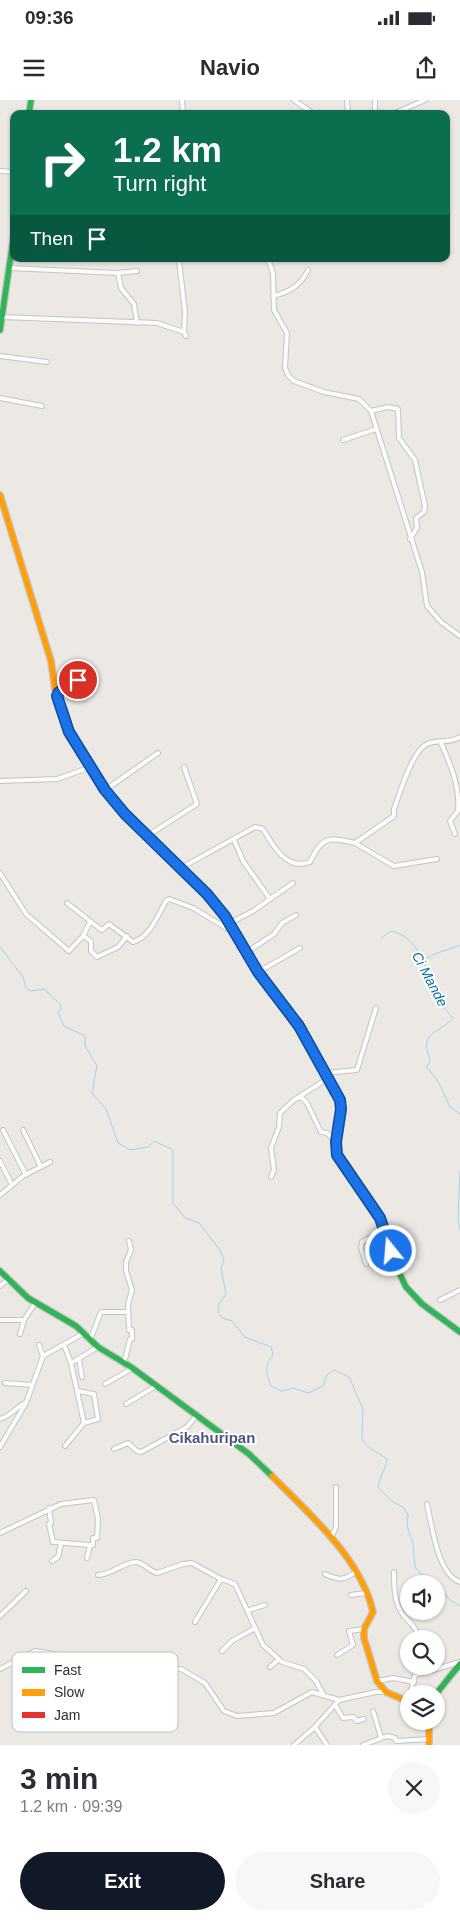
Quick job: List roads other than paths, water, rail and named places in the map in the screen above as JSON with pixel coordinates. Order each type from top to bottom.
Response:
[{"type":"main road","points":[[0,330],[10,261]]},
{"type":"main road","points":[[0,494],[38,614],[51,661],[57,696],[69,732],[105,790],[119,808],[207,894],[230,923],[258,972],[299,1026],[327,1080],[339,1097],[341,1106],[336,1142],[337,1155],[343,1167],[371,1204],[385,1230],[396,1266],[406,1287],[422,1304],[460,1332]]},
{"type":"main road","points":[[0,1271],[35,1303],[70,1322],[98,1347],[124,1362],[256,1460],[332,1536],[368,1593],[373,1612],[365,1626],[364,1638],[377,1681],[386,1692],[400,1698]]},
{"type":"main road","points":[[443,1685],[460,1663]]},
{"type":"street","points":[[294,100],[308,110]]},
{"type":"street","points":[[402,110],[426,100]]},
{"type":"street","points":[[2,317],[157,323],[185,334],[186,320],[180,262]]},
{"type":"street","points":[[269,262],[273,273],[274,310],[287,333],[286,368],[288,375],[294,381],[324,392],[359,399],[371,411],[386,462],[401,501],[410,540],[422,572],[427,606],[441,622],[460,636]]},
{"type":"street","points":[[9,268],[118,273],[137,271]]},
{"type":"street","points":[[274,296],[286,293],[296,287],[308,270]]},
{"type":"street","points":[[118,273],[121,288],[134,304],[136,323]]},
{"type":"street","points":[[0,356],[47,362]]},
{"type":"street","points":[[0,398],[42,406]]},
{"type":"street","points":[[371,411],[388,407],[398,409],[399,438],[415,460],[425,506],[424,512],[416,517],[417,528],[411,534],[410,540]]},
{"type":"street","points":[[343,440],[376,429]]},
{"type":"street","points":[[57,696],[59,692],[89,674]]},
{"type":"street","points":[[355,844],[394,816],[394,809],[418,751],[434,742],[441,743],[460,737]]},
{"type":"street","points":[[441,743],[452,768],[457,786],[458,811],[450,822],[455,834]]},
{"type":"street","points":[[105,790],[158,753]]},
{"type":"street","points":[[0,781],[57,779],[91,767]]},
{"type":"street","points":[[147,836],[197,804],[184,767]]},
{"type":"street","points":[[181,868],[256,827],[261,828],[278,853],[287,860],[303,864],[310,862],[317,848],[324,840],[337,839],[355,844],[394,866],[437,859]]},
{"type":"street","points":[[234,840],[243,861],[270,899]]},
{"type":"street","points":[[0,873],[26,914],[69,951],[83,936],[90,922]]},
{"type":"street","points":[[230,923],[252,911],[293,883]]},
{"type":"street","points":[[68,903],[102,930],[109,924],[134,942],[142,938],[169,899],[193,908],[234,933]]},
{"type":"street","points":[[247,952],[274,934],[282,923],[296,915]]},
{"type":"street","points":[[83,936],[91,941],[91,950],[98,957],[118,947],[126,936]]},
{"type":"street","points":[[258,972],[300,948]]},
{"type":"street","points":[[324,1073],[357,1070],[376,1008]]},
{"type":"street","points":[[271,1177],[274,1170],[271,1148],[279,1127],[279,1116],[298,1098],[327,1080]]},
{"type":"street","points":[[298,1098],[307,1103],[320,1132],[327,1133],[336,1142]]},
{"type":"street","points":[[3,1130],[26,1174]]},
{"type":"street","points":[[23,1130],[41,1167]]},
{"type":"street","points":[[0,1161],[12,1184]]},
{"type":"street","points":[[0,1194],[26,1174],[50,1162]]},
{"type":"street","points":[[366,1264],[361,1248],[362,1242],[385,1230]]},
{"type":"street","points":[[124,1362],[130,1339],[132,1339],[132,1330],[129,1330],[128,1304],[132,1290],[126,1271],[126,1262],[132,1250],[129,1241]]},
{"type":"street","points":[[0,1286],[9,1279]]},
{"type":"street","points":[[440,1300],[460,1290]]},
{"type":"street","points":[[20,1334],[24,1320],[35,1303]]},
{"type":"street","points":[[90,1340],[101,1312],[128,1312]]},
{"type":"street","points":[[0,1320],[24,1320]]},
{"type":"street","points":[[43,1356],[84,1333]]},
{"type":"street","points":[[0,1447],[26,1403],[43,1356],[40,1345]]},
{"type":"street","points":[[64,1345],[71,1363],[84,1423]]},
{"type":"street","points":[[71,1363],[98,1347]]},
{"type":"street","points":[[79,1359],[82,1376]]},
{"type":"street","points":[[105,1384],[132,1368]]},
{"type":"street","points":[[5,1383],[32,1385]]},
{"type":"street","points":[[126,1404],[156,1386]]},
{"type":"street","points":[[65,1446],[84,1423],[99,1418],[93,1392],[78,1392]]},
{"type":"street","points":[[0,1419],[14,1413],[21,1404],[26,1403]]},
{"type":"street","points":[[114,1449],[128,1443],[137,1452],[141,1452],[187,1427],[196,1416]]},
{"type":"street","points":[[332,1536],[336,1527],[336,1487]]},
{"type":"street","points":[[0,1533],[49,1508],[61,1504],[94,1500],[98,1525],[97,1538],[93,1538],[93,1545],[90,1545],[87,1558]]},
{"type":"street","points":[[427,1504],[442,1565],[454,1579],[460,1582]]},
{"type":"street","points":[[49,1508],[52,1516],[52,1523],[49,1524],[53,1542],[90,1545]]},
{"type":"street","points":[[52,1561],[58,1557],[61,1544]]},
{"type":"street","points":[[98,1575],[110,1574],[133,1562],[138,1562],[156,1573],[188,1563],[236,1585],[249,1610],[261,1642],[279,1659],[304,1669],[316,1681],[324,1696]]},
{"type":"street","points":[[325,1574],[344,1580],[355,1572]]},
{"type":"street","points":[[394,1572],[394,1593],[397,1602],[404,1615],[417,1630]]},
{"type":"street","points":[[195,1622],[221,1579]]},
{"type":"street","points":[[0,1616],[26,1591]]},
{"type":"street","points":[[350,1595],[368,1593]]},
{"type":"street","points":[[249,1610],[264,1605]]},
{"type":"street","points":[[337,1655],[353,1645],[349,1631],[365,1626]]},
{"type":"street","points":[[222,1651],[232,1641],[255,1628]]},
{"type":"street","points":[[270,1667],[279,1659]]},
{"type":"street","points":[[0,1669],[12,1663]]},
{"type":"street","points":[[445,1666],[460,1663]]},
{"type":"street","points":[[178,1669],[205,1683],[224,1710],[237,1716],[274,1713],[312,1692],[340,1700],[376,1692],[386,1692]]},
{"type":"street","points":[[413,1685],[415,1675]]},
{"type":"street","points":[[377,1681],[393,1678],[414,1682]]},
{"type":"street","points":[[294,1745],[315,1727],[340,1700]]},
{"type":"street","points":[[335,1705],[343,1718],[352,1717],[357,1721],[364,1719]]},
{"type":"street","points":[[373,1712],[381,1737]]},
{"type":"street","points":[[315,1727],[327,1745]]},
{"type":"street","points":[[363,1745],[381,1737],[391,1736],[396,1741],[429,1742]]},
{"type":"street","points":[[299,1740],[304,1745]]},
{"type":"waterway","name":"Ci Mande","points":[[381,938],[391,931],[402,935],[410,941],[417,949],[427,969],[439,1002],[453,1018],[429,1038],[427,1050],[430,1059],[427,1067],[439,1083],[450,1107],[460,1114]]},
{"type":"waterway","points":[[425,960],[436,953],[460,945]]},
{"type":"waterway","points":[[0,947],[23,977],[26,988],[31,991],[44,989],[60,1004],[61,1009],[58,1013],[64,1026],[85,1036],[85,1046],[97,1066],[92,1093],[106,1109],[118,1143],[130,1150],[148,1147],[154,1141],[173,1150],[173,1203],[185,1218],[199,1223],[220,1250],[224,1261],[221,1268],[226,1294],[219,1304],[218,1313],[222,1318],[232,1321],[245,1337],[271,1347],[273,1355],[268,1363],[267,1370],[271,1386],[281,1391],[293,1388],[308,1393],[323,1386],[327,1375],[334,1370],[349,1377],[363,1409],[362,1440],[371,1449],[387,1459],[378,1487],[393,1502],[403,1507],[408,1515],[407,1526],[413,1544],[415,1567],[421,1574],[433,1580],[450,1600],[460,1606]]},
{"type":"waterway","name":"Ci Mande","points":[[460,1171],[458,1219],[460,1230]]},
{"type":"district","name":"Cikahuripan","points":[[212,1438]]}]
